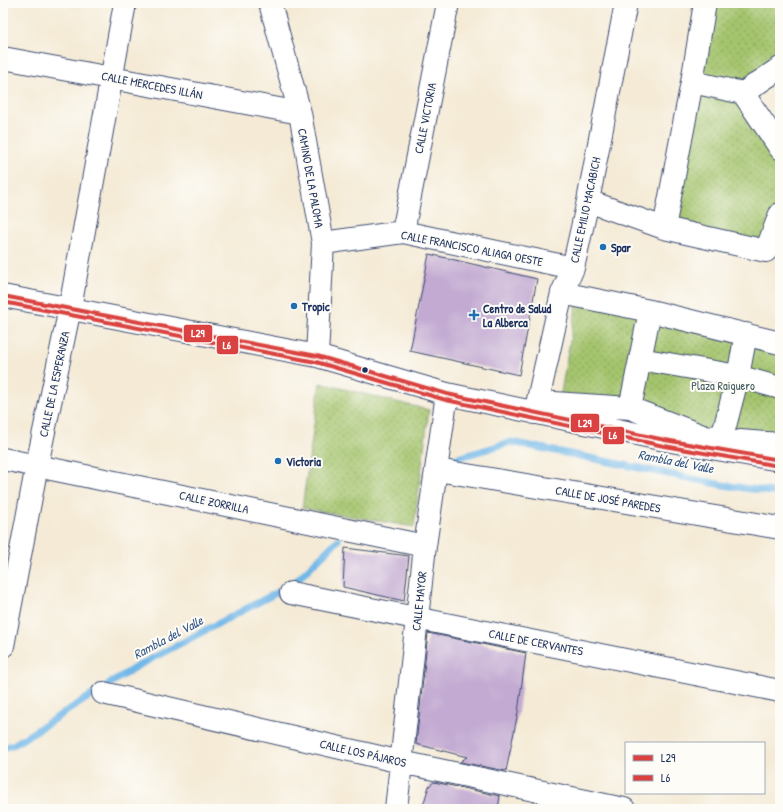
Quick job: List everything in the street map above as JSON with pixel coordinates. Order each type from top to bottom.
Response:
[{"type":"street","name":"CALLE DE LA ESPERANZA","points":[[3,646],[37,465],[70,308],[125,3]]},
{"type":"street","name":"CAMINO DE LA PALOMA","points":[[270,3],[300,113],[322,242],[317,356]]},
{"type":"street","name":"CALLE VICTORIA","points":[[403,232],[448,3]]},
{"type":"street","name":"CALLE EMILIO MACABICH","points":[[537,408],[562,293],[573,268],[588,201],[626,3]]},
{"type":"street","points":[[664,228],[706,3]]},
{"type":"street","name":"CALLE MERCEDES ILLÁN","points":[[3,58],[300,113]]},
{"type":"street","points":[[743,93],[780,68]]},
{"type":"street","points":[[692,82],[743,93],[780,148]]},
{"type":"street","points":[[588,201],[664,228],[766,251],[780,214]]},
{"type":"street","name":"CALLE FRANCISCO ALIAGA OESTE","points":[[322,242],[403,232],[573,268]]},
{"type":"street","points":[[562,293],[650,311],[780,343]]},
{"type":"street","points":[[3,296],[317,356],[446,394],[537,408],[665,440],[780,460]]},
{"type":"street","points":[[630,408],[650,311]]},
{"type":"street","points":[[709,438],[723,434],[738,376],[746,334]]},
{"type":"street","points":[[640,359],[738,376],[780,388]]},
{"type":"street","name":"CALLE MAYOR","points":[[396,809],[425,546],[437,470],[446,394]]},
{"type":"street","points":[[537,408],[630,408],[709,438],[780,444]]},
{"type":"street","name":"CALLE ZORRILLA","points":[[3,460],[37,465],[425,546]]},
{"type":"street","name":"CALLE DE JOSÉ PAREDES","points":[[437,470],[780,528]]},
{"type":"street","name":"CALLE DE CERVANTES","points":[[291,593],[780,691]]},
{"type":"street","name":"CALLE LOS PÁJAROS","points":[[103,693],[401,762],[624,809]]},
{"type":"green space","points":[[705,3],[780,3],[780,78],[750,100],[780,146],[780,225],[770,254],[661,232]]},
{"type":"green space","name":"Plaza Raiguero","points":[[577,301],[780,342],[780,457],[560,398]]},
{"type":"green space","points":[[320,383],[429,410],[414,527],[302,508]]},
{"type":"building","name":"Centro de Salud La Alberca","points":[[429,254],[537,279],[519,375],[410,351]]},
{"type":"building","points":[[345,548],[409,556],[404,601],[343,587]]},
{"type":"building","points":[[428,633],[526,653],[518,712],[506,771],[460,762],[467,757],[416,744]]},
{"type":"building","points":[[434,782],[500,796],[498,809],[422,809],[429,786]]},
{"type":"waterway","name":"Rambla del Valle","points":[[451,460],[511,442],[723,485],[780,493]]},
{"type":"waterway","name":"Rambla del Valle","points":[[3,748],[15,744],[136,667],[293,584],[338,540]]},
{"type":"transit line","name":"L29","points":[[3,296],[317,356],[447,394],[665,440],[780,460]]},
{"type":"transit line","name":"L6","points":[[3,302],[316,362],[446,400],[664,446],[779,466]]},
{"type":"place","name":"Spar","points":[[603,247]]},
{"type":"place","name":"Tropic","points":[[294,306]]},
{"type":"place","name":"Centro de Salud La Alberca","points":[[474,315]]},
{"type":"place","name":"Victoria","points":[[278,461]]}]
